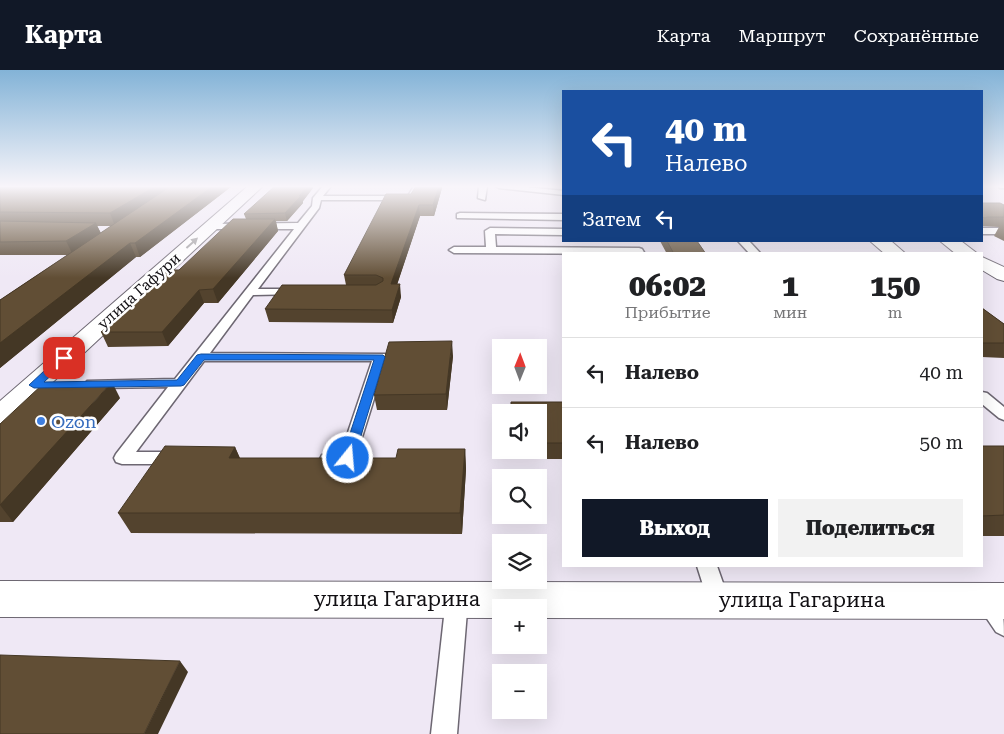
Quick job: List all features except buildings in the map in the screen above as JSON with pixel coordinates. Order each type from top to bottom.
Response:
[{"type":"street","name":"улица Гафури","points":[[0,416],[44,385],[221,217]]},
{"type":"street","points":[[881,242],[894,252]]},
{"type":"street","points":[[951,242],[966,252]]},
{"type":"street","points":[[983,263],[1003,274]]},
{"type":"street","name":"улица Гагарина","points":[[0,599],[457,599],[712,583],[998,609]]},
{"type":"lane","points":[[191,458],[122,458],[308,217]]},
{"type":"lane","points":[[211,226],[301,226]]},
{"type":"lane","points":[[490,251],[490,231],[562,232]]},
{"type":"lane","points":[[983,231],[1004,231]]},
{"type":"lane","points":[[744,242],[754,252]]},
{"type":"lane","points":[[454,250],[639,252]]},
{"type":"lane","points":[[251,292],[310,292]]},
{"type":"lane","points":[[201,357],[380,357],[348,458],[309,458]]},
{"type":"lane","points":[[73,384],[181,383]]},
{"type":"lane","points":[[983,397],[1004,415]]},
{"type":"lane","points":[[444,734],[457,599]]},
{"type":"place","name":"Ozon","points":[[41,421]]},
{"type":"route","points":[[64,358],[34,385],[181,383],[201,357],[380,357],[348,458]]}]
